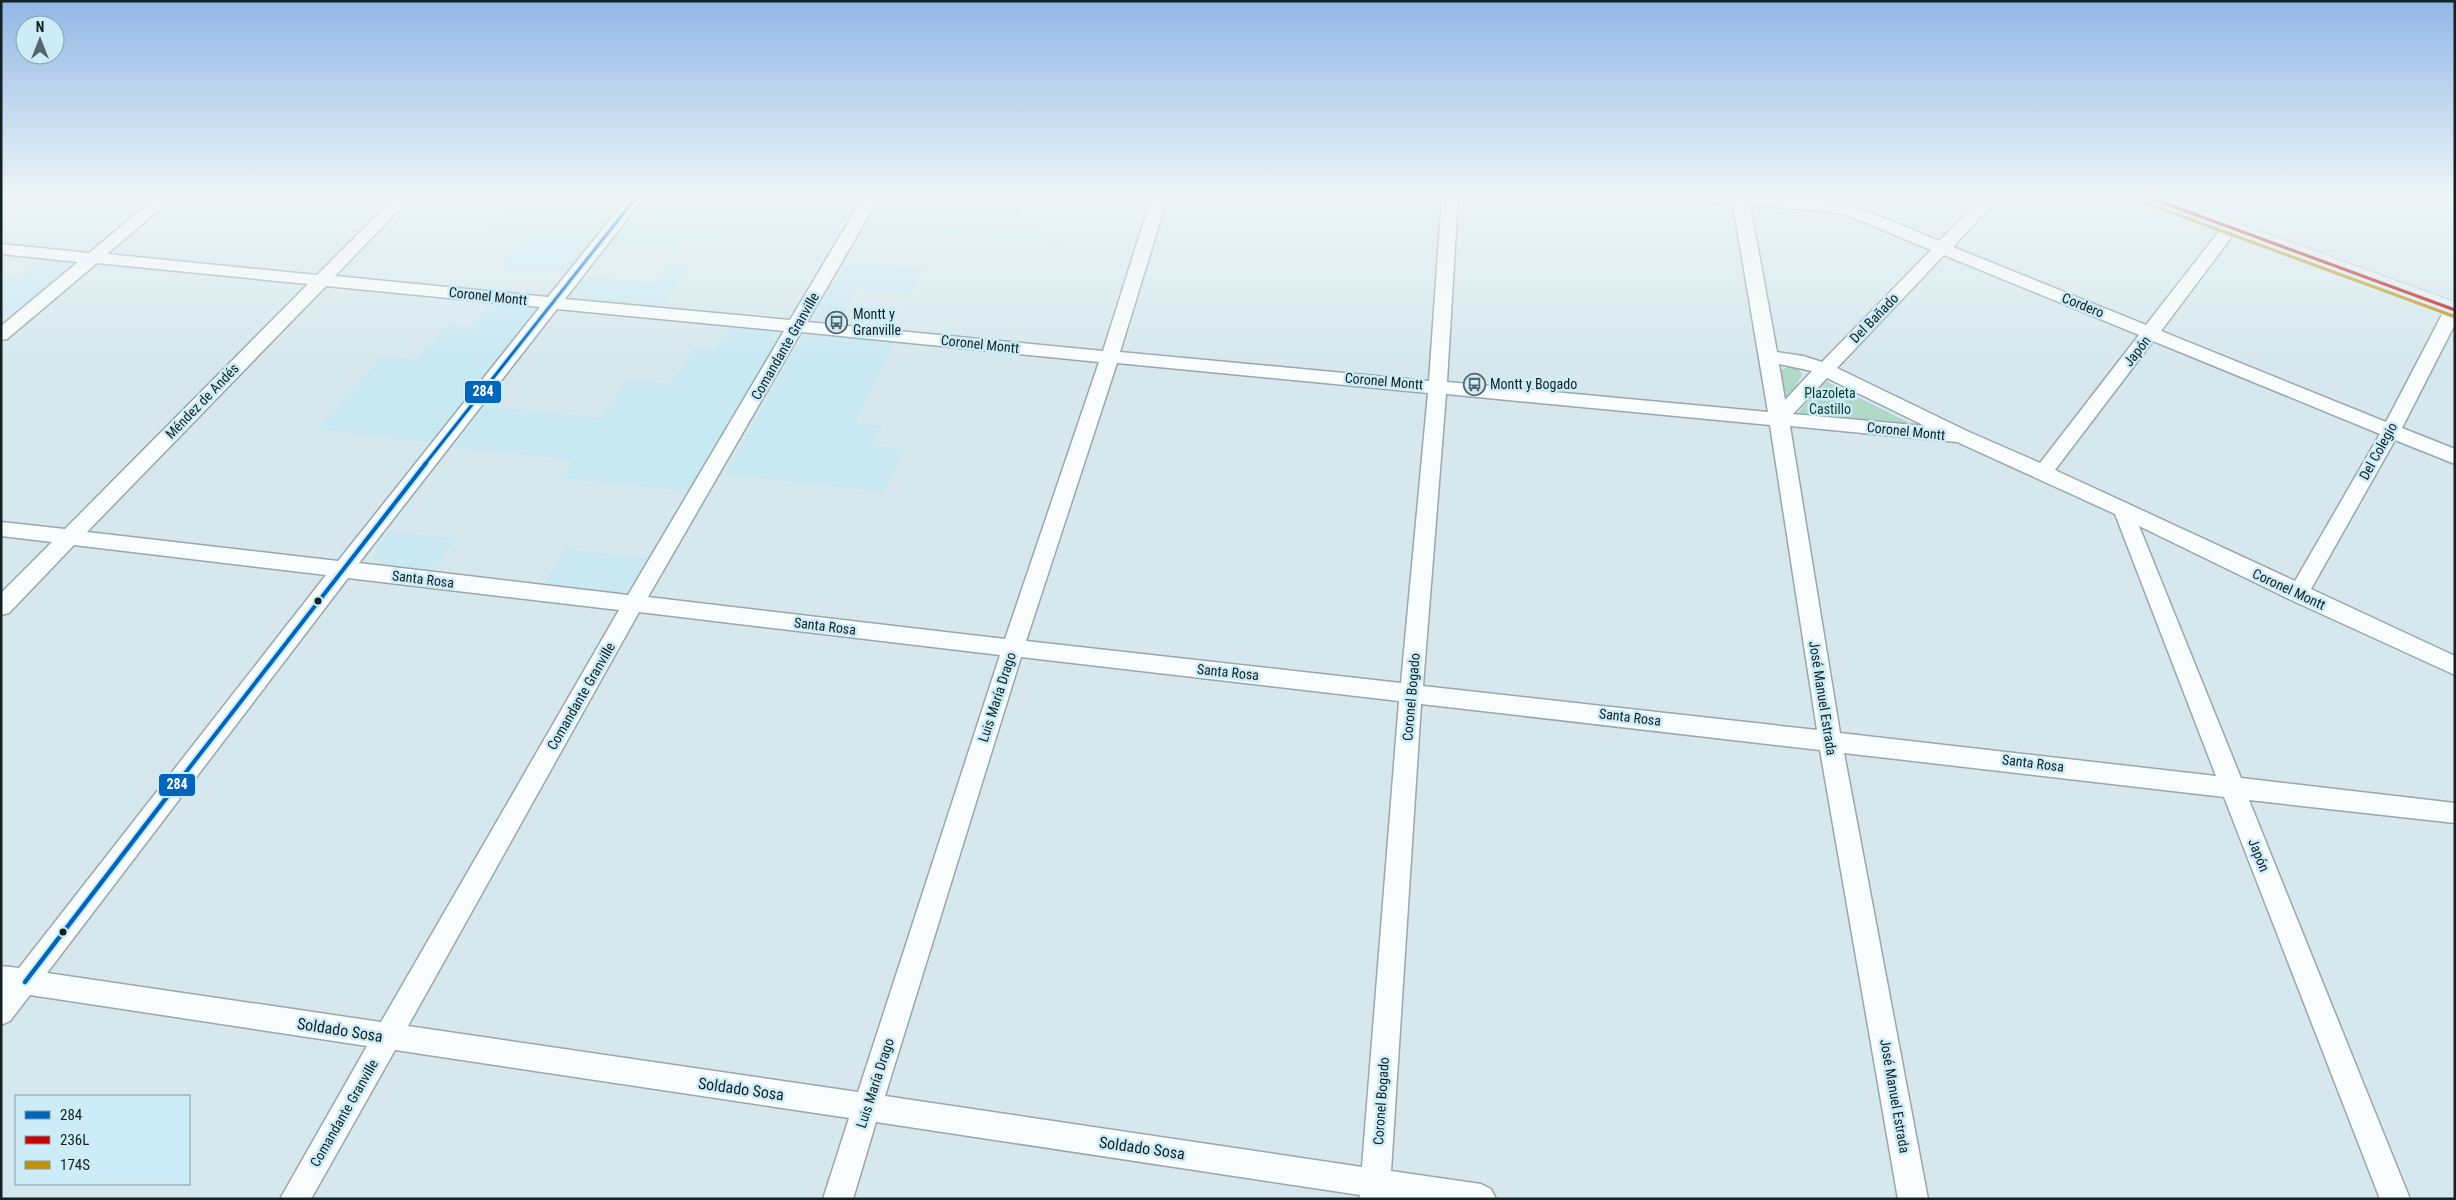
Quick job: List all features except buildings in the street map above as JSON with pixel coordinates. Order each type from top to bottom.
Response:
[{"type":"main road","points":[[2300,252],[2454,305]]},
{"type":"main road","points":[[2324,252],[2454,305]]},
{"type":"street","name":"Coronel Montt","points":[[32,252],[1110,357],[1960,436]]},
{"type":"street","points":[[1,335],[100,252]]},
{"type":"street","name":"Méndez de Andés","points":[[1,606],[349,252]]},
{"type":"street","points":[[1,1012],[13,980],[342,570],[594,252]]},
{"type":"street","name":"Comandante Granville","points":[[295,1199],[633,604],[839,252]]},
{"type":"street","name":"Luis María Drago","points":[[838,1199],[1013,648],[1110,357],[1143,252]]},
{"type":"street","name":"Coronel Bogado","points":[[1375,1191],[1411,692],[1438,386],[1446,252]]},
{"type":"street","name":"José Manuel Estrada","points":[[1750,252],[1769,358],[1830,740],[1913,1199]]},
{"type":"street","name":"Del Bañado","points":[[1778,418],[1937,252]]},
{"type":"street","name":"Cordero","points":[[1954,252],[2455,457]]},
{"type":"street","name":"Japón","points":[[2043,472],[2212,252]]},
{"type":"street","name":"Del Colegio","points":[[2298,594],[2391,430],[2454,305]]},
{"type":"street","name":"Coronel Montt","points":[[1769,358],[1803,362],[1824,369],[1960,436],[2043,472],[2298,594],[2455,666]]},
{"type":"street","name":"Japón","points":[[2123,510],[2395,1199]]},
{"type":"street","name":"Santa Rosa","points":[[1,529],[1013,648],[1411,692],[2455,813]]},
{"type":"street","name":"Soldado Sosa","points":[[13,980],[867,1108],[1375,1191],[1481,1199]]},
{"type":"shaded area","points":[[512,252],[585,252],[568,273],[500,266]]},
{"type":"shaded area","points":[[43,260],[63,262],[69,267],[15,315],[1,313],[1,278],[20,279]]},
{"type":"shaded area","points":[[845,262],[923,269],[911,294],[857,289],[838,324],[817,322],[813,319]]},
{"type":"shaded area","points":[[669,264],[691,266],[663,307],[584,300],[575,293],[575,289],[584,277],[655,283]]},
{"type":"shaded area","points":[[492,303],[529,307],[537,313],[436,443],[318,429],[382,356],[416,360],[447,323],[472,327]]},
{"type":"shaded area","points":[[730,325],[777,330],[784,335],[692,492],[561,478],[573,460],[453,447],[486,406],[601,418],[627,380],[670,384],[693,349],[714,350]]},
{"type":"shaded area","points":[[813,334],[895,341],[855,423],[882,426],[872,446],[904,449],[884,492],[725,474],[802,338]]},
{"type":"shaded area","points":[[389,531],[456,539],[433,571],[383,564],[378,560],[375,554],[377,547]]},
{"type":"shaded area","points":[[565,549],[652,559],[640,583],[628,591],[618,594],[543,584]]},
{"type":"green space","points":[[1787,367],[1799,369],[1802,375],[1789,397],[1783,397],[1779,371]]},
{"type":"green space","name":"Plazoleta Castillo","points":[[1825,381],[1912,424],[1797,414]]},
{"type":"transit line","name":"284","points":[[25,982],[342,570],[593,252]]},
{"type":"transit line","name":"174S","points":[[2279,252],[2453,316]]},
{"type":"transit line","name":"236L","points":[[2297,252],[2455,310]]},
{"type":"place","name":"Montt y Granville","points":[[837,322]]},
{"type":"place","name":"Montt y Bogado","points":[[1474,384]]}]
